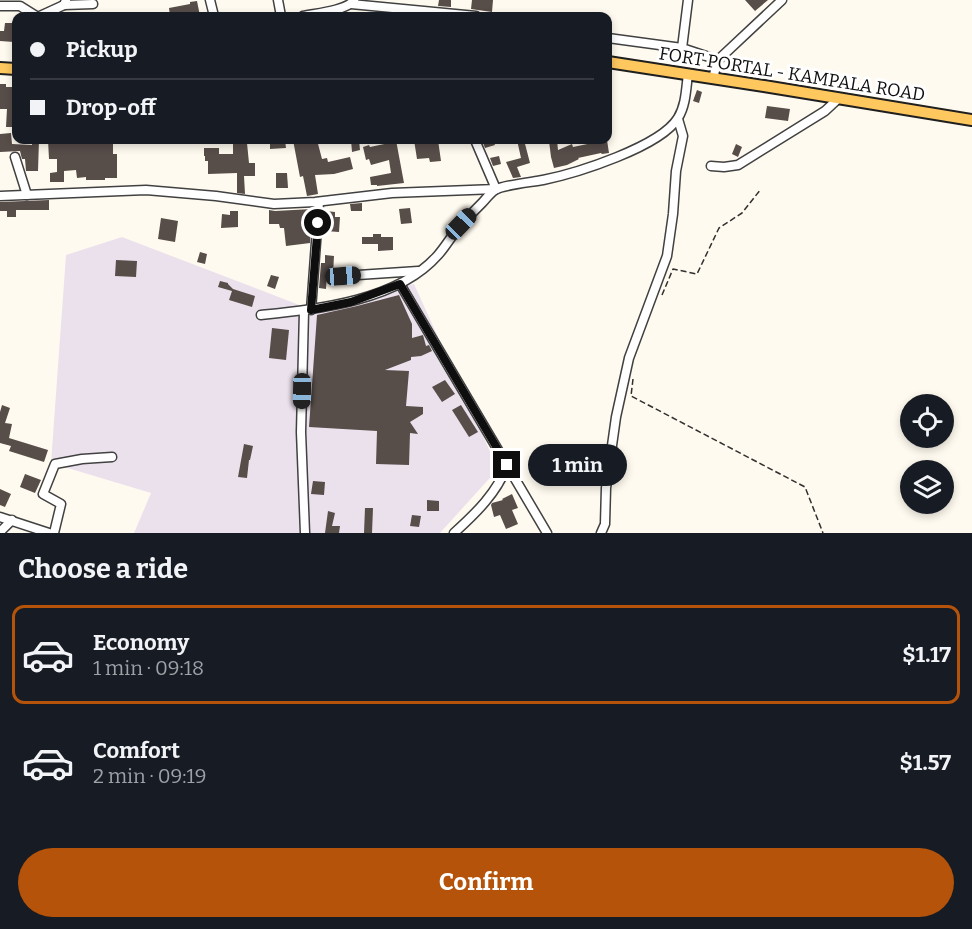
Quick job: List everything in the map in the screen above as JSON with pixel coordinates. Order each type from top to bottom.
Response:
[{"type":"main road","name":"FORT PORTAL - KAMPALA ROAD","points":[[612,63],[972,120]]},
{"type":"street","points":[[682,48],[688,0]]},
{"type":"street","points":[[713,78],[718,60],[782,0]]},
{"type":"street","points":[[317,12],[353,2],[441,12]]},
{"type":"street","points":[[46,12],[65,3],[93,4]]},
{"type":"street","points":[[0,6],[20,6],[31,12]]},
{"type":"street","points":[[612,39],[682,48],[718,60]]},
{"type":"street","points":[[0,195],[146,190],[274,204],[319,202],[393,193],[496,189],[557,177],[594,166],[647,144],[678,119],[685,104],[688,74]]},
{"type":"street","points":[[711,166],[738,165],[825,111],[839,98]]},
{"type":"street","points":[[601,533],[605,524],[606,488],[616,417],[630,358],[667,256],[676,171],[683,136],[678,119]]},
{"type":"street","points":[[477,144],[496,189]]},
{"type":"street","points":[[15,157],[27,195]]},
{"type":"street","points":[[261,315],[351,302],[400,284],[437,256],[461,224],[496,189]]},
{"type":"street","points":[[305,533],[301,432],[307,310],[319,202]]},
{"type":"street","points":[[343,276],[420,271]]},
{"type":"street","points":[[400,284],[547,533]]},
{"type":"street","points":[[54,533],[61,504],[43,494],[56,464],[82,459],[112,458]]},
{"type":"street","points":[[454,533],[487,499],[503,478],[507,465]]},
{"type":"street","points":[[0,517],[49,533]]},
{"type":"street","points":[[0,532],[12,520]]},
{"type":"path","points":[[660,300],[674,269],[697,274],[719,228],[742,213],[761,189]]},
{"type":"path","points":[[634,374],[631,396],[805,487],[823,533]]},
{"type":"shaded area","points":[[122,237],[302,306],[414,284],[498,469],[440,533],[134,533],[151,493],[51,463],[66,255]]},
{"type":"building","points":[[439,0],[451,0],[451,7],[438,6]]},
{"type":"building","points":[[472,0],[493,0],[492,12],[471,9]]},
{"type":"building","points":[[745,0],[768,0],[755,11]]},
{"type":"building","points":[[197,1],[199,12],[170,12],[169,8],[190,4],[190,2]]},
{"type":"building","points":[[5,23],[12,23],[12,42],[0,41],[0,31],[4,31]]},
{"type":"building","points":[[0,84],[6,84],[6,87],[12,87],[12,127],[6,127],[7,109],[0,109]]},
{"type":"building","points":[[697,90],[702,92],[699,103],[693,101]]},
{"type":"building","points":[[767,106],[790,109],[788,121],[765,118]]},
{"type":"building","points":[[11,133],[12,144],[39,144],[38,171],[26,171],[25,159],[22,159],[20,151],[0,152],[0,134]]},
{"type":"building","points":[[48,144],[113,144],[113,154],[117,154],[117,178],[86,180],[86,177],[77,178],[76,170],[64,171],[64,182],[50,182],[50,173],[57,172],[57,159],[49,159]]},
{"type":"building","points":[[233,144],[247,144],[249,163],[255,163],[255,176],[244,176],[245,194],[237,193],[237,173],[208,174],[208,161],[205,161],[204,148],[219,148],[219,154],[233,154]]},
{"type":"building","points":[[270,144],[286,144],[286,148],[270,149]]},
{"type":"building","points":[[294,144],[318,144],[322,159],[327,158],[328,162],[350,157],[353,169],[334,174],[315,175],[318,194],[307,196],[303,176],[300,177]]},
{"type":"building","points":[[351,144],[359,144],[360,150],[352,152]]},
{"type":"building","points":[[397,144],[404,183],[371,185],[370,177],[391,173],[389,160],[371,165],[369,159],[366,160],[363,147],[369,145],[370,147]]},
{"type":"building","points":[[415,144],[439,144],[441,161],[430,162],[429,158],[417,159]]},
{"type":"building","points":[[484,144],[495,145],[485,148]]},
{"type":"building","points":[[518,144],[525,144],[530,163],[517,167],[521,177],[513,178],[506,162],[521,158]]},
{"type":"building","points":[[549,144],[557,144],[558,150],[572,144],[573,147],[608,144],[609,153],[578,158],[567,165],[554,168]]},
{"type":"building","points":[[736,144],[742,147],[738,157],[732,154]]},
{"type":"building","points":[[499,156],[501,164],[493,166],[490,158]]},
{"type":"building","points":[[276,173],[287,173],[288,188],[276,188]]},
{"type":"building","points":[[49,200],[49,210],[16,210],[16,217],[7,217],[7,211],[0,211],[0,202]]},
{"type":"building","points":[[362,203],[362,211],[351,211],[350,204]]},
{"type":"building","points":[[410,208],[412,223],[401,224],[399,209]]},
{"type":"building","points":[[312,209],[310,243],[286,246],[284,228],[280,228],[279,224],[269,224],[269,210]]},
{"type":"building","points":[[230,211],[238,211],[238,227],[221,228],[222,214],[230,215]]},
{"type":"building","points":[[326,211],[335,212],[335,217],[340,217],[339,232],[325,231]]},
{"type":"building","points":[[161,218],[178,221],[175,242],[158,239]]},
{"type":"building","points":[[373,234],[393,237],[393,250],[378,251],[378,244],[362,244],[362,237],[373,237]]},
{"type":"building","points":[[200,252],[207,254],[205,264],[197,262]]},
{"type":"building","points":[[325,255],[334,256],[333,274],[327,274],[326,289],[319,288],[321,263],[325,263]]},
{"type":"building","points":[[116,260],[137,261],[136,277],[115,276]]},
{"type":"building","points":[[271,275],[279,277],[275,289],[267,286]]},
{"type":"building","points":[[220,281],[228,283],[233,289],[255,296],[252,307],[229,300],[232,291],[218,287]]},
{"type":"building","points":[[399,295],[412,324],[412,338],[423,335],[426,346],[429,345],[432,351],[411,357],[411,360],[385,370],[409,371],[406,406],[423,407],[423,414],[410,422],[418,434],[410,433],[409,465],[376,464],[377,431],[309,427],[317,315]]},
{"type":"building","points":[[272,328],[289,330],[286,360],[269,358]]},
{"type":"building","points":[[445,380],[455,394],[442,402],[432,387]]},
{"type":"building","points":[[2,405],[10,408],[5,423],[12,424],[9,438],[48,450],[44,462],[9,451],[11,446],[0,443]]},
{"type":"building","points":[[461,405],[478,432],[469,437],[452,410]]},
{"type":"building","points":[[244,444],[253,446],[247,478],[238,477]]},
{"type":"building","points":[[25,474],[41,480],[35,493],[20,487]]},
{"type":"building","points":[[313,481],[325,482],[324,495],[311,494]]},
{"type":"building","points":[[0,489],[11,494],[5,507],[0,505]]},
{"type":"building","points":[[512,494],[518,508],[512,510],[518,524],[506,529],[500,515],[494,517],[491,505]]},
{"type":"building","points":[[427,500],[439,501],[439,511],[427,511]]},
{"type":"building","points":[[365,508],[373,508],[372,533],[364,533]]},
{"type":"building","points":[[328,511],[335,513],[332,526],[340,526],[339,533],[325,533]]},
{"type":"building","points":[[412,515],[421,516],[419,527],[410,526]]},
{"type":"route","points":[[318,223],[311,310],[351,302],[400,284],[507,465]]}]
